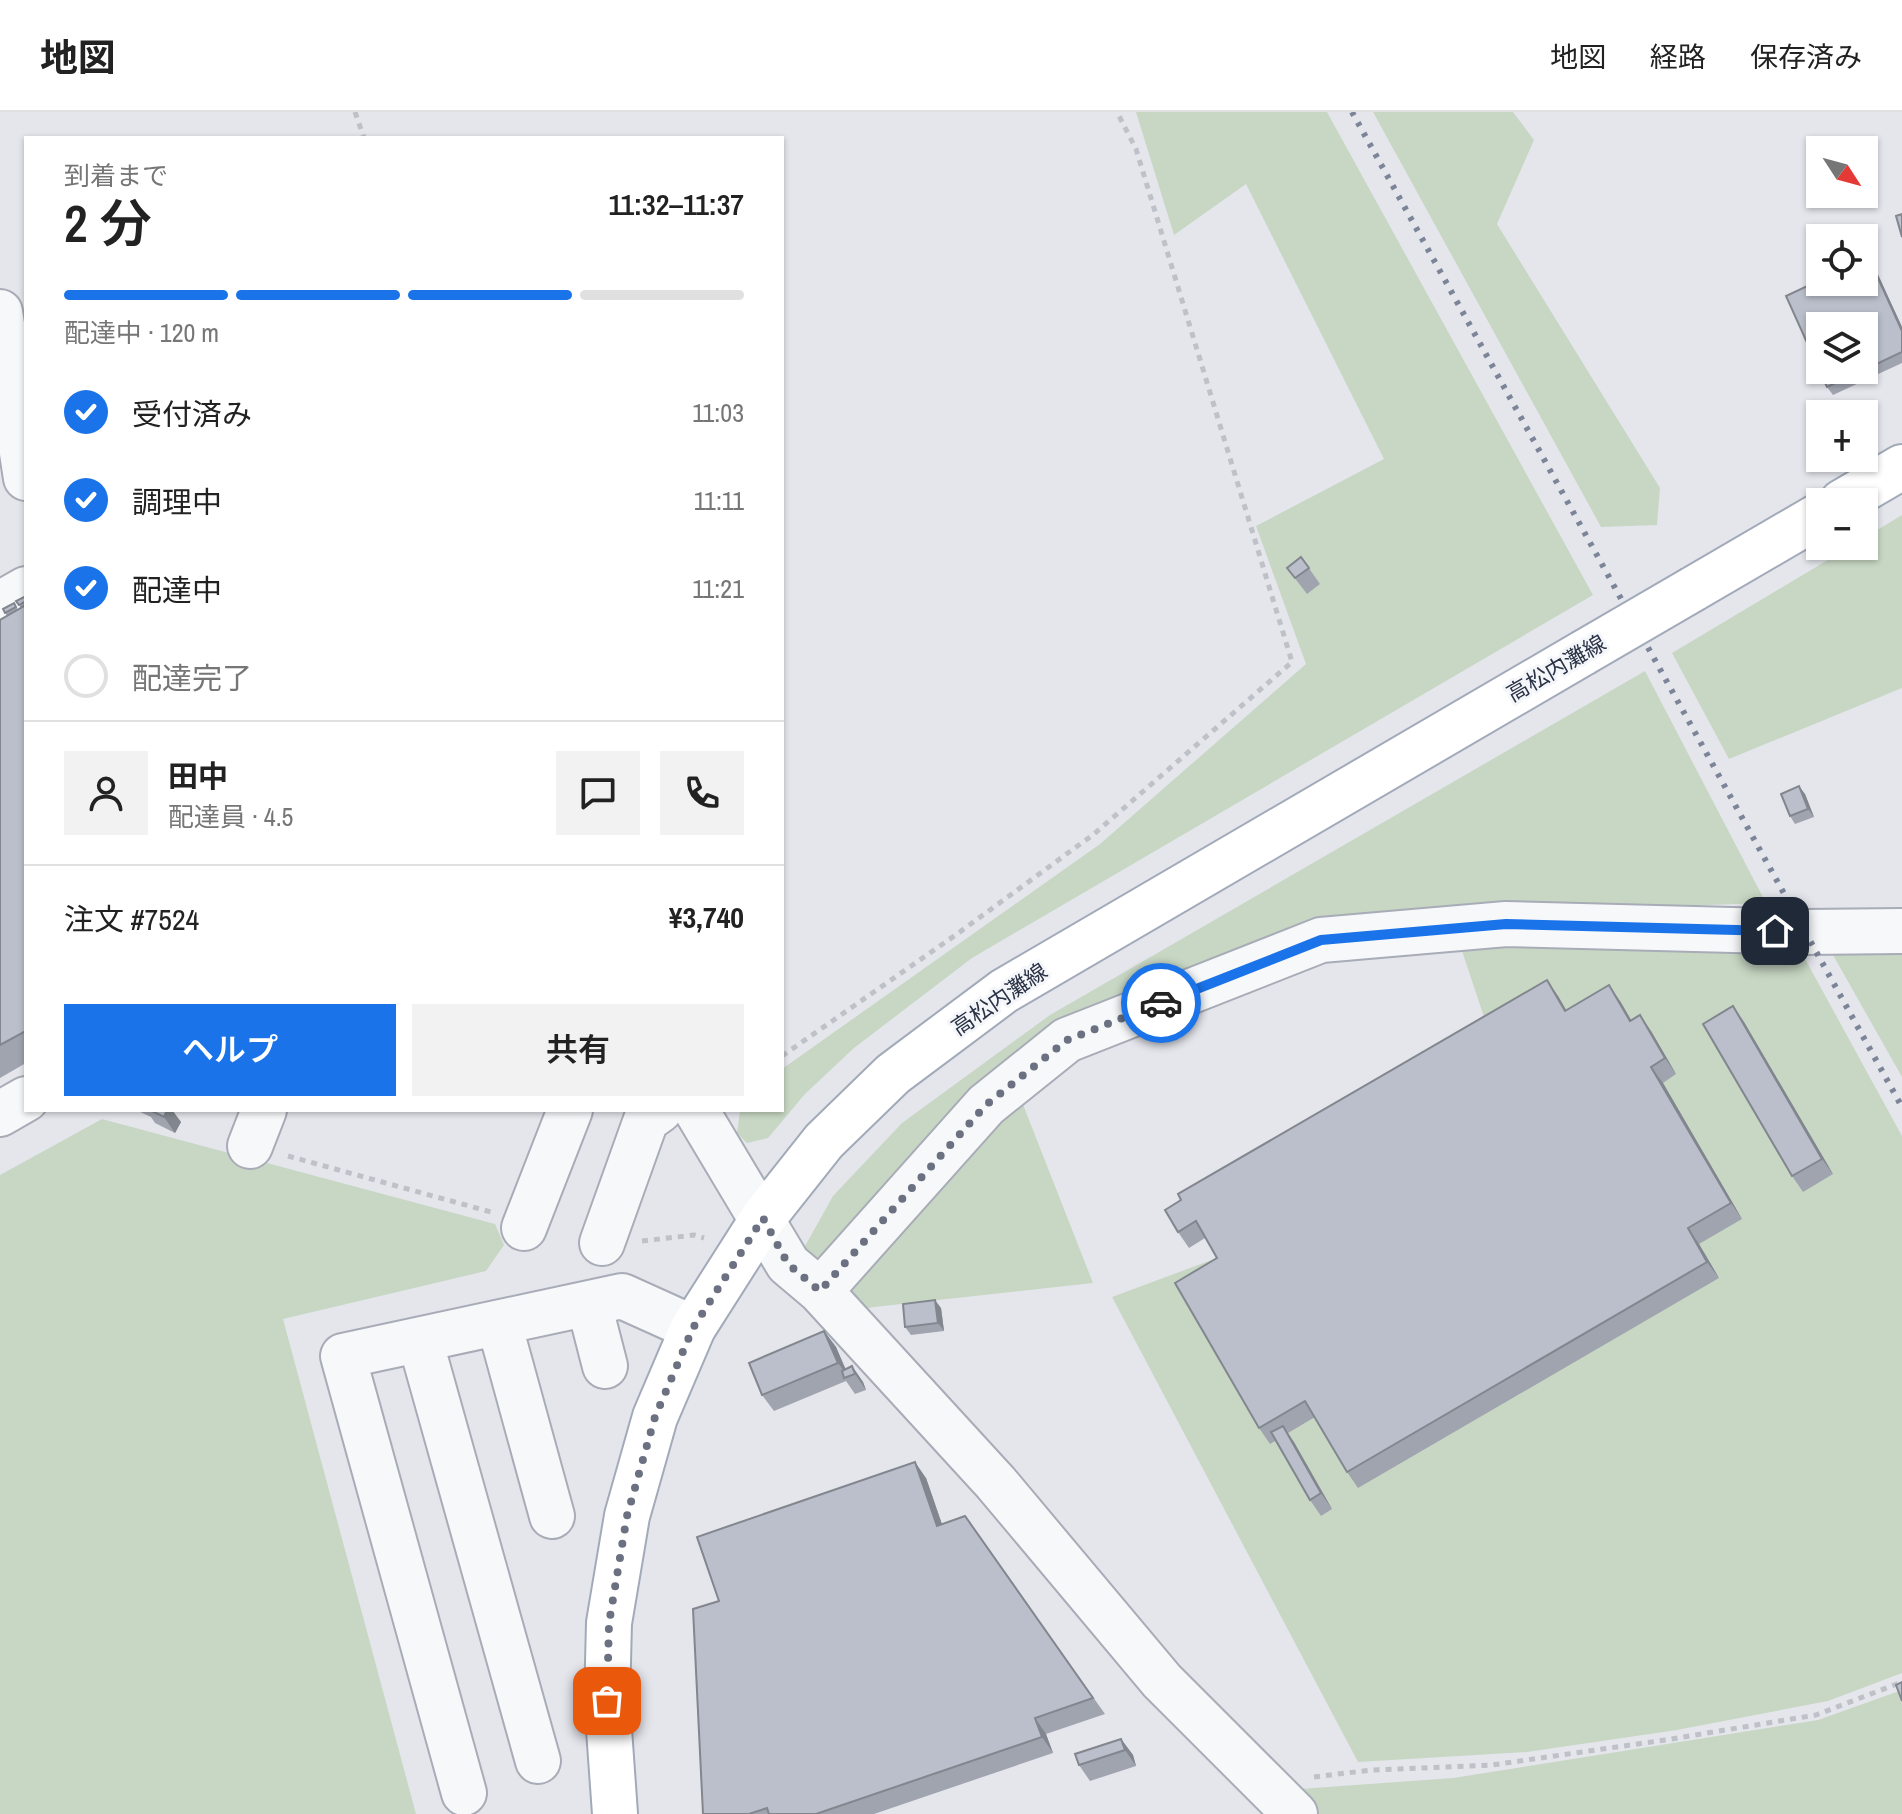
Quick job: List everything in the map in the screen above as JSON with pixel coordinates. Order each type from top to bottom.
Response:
[{"type":"main road","points":[[1866,488],[1902,467]]},
{"type":"main road","name":"高松内灘線","points":[[615,1814],[607,1701],[609,1623],[627,1516],[651,1431],[693,1328],[763,1218],[824,1141],[893,1074],[1004,991],[1806,523]]},
{"type":"street","points":[[0,312],[24,468]]},
{"type":"street","points":[[0,477],[24,481]]},
{"type":"street","points":[[0,604],[24,590]]},
{"type":"street","points":[[820,1291],[986,1105],[1067,1040],[1321,940],[1506,924],[1805,932],[1902,931]]},
{"type":"street","points":[[0,1114],[24,1100]]},
{"type":"street","points":[[524,1228],[569,1112]]},
{"type":"street","points":[[602,1243],[646,1120],[657,1112]]},
{"type":"street","points":[[697,1112],[788,1264],[820,1291],[996,1483],[1162,1681],[1295,1814]]},
{"type":"street","points":[[464,1793],[343,1356],[622,1296],[693,1328]]},
{"type":"street","points":[[589,1304],[605,1366]]},
{"type":"street","points":[[499,1323],[552,1516]]},
{"type":"street","points":[[420,1340],[538,1761]]},
{"type":"path","points":[[355,112],[363,136]]},
{"type":"path","points":[[784,1055],[1094,834],[1292,662],[1136,149],[1117,112]]},
{"type":"path","points":[[257,1128],[499,1214],[524,1228]]},
{"type":"path","points":[[602,1243],[694,1235],[713,1240]]},
{"type":"path","points":[[1262,1783],[1371,1770],[1492,1765],[1665,1740],[1816,1715],[1902,1682]]},
{"type":"green space","points":[[1136,112],[1327,112],[1593,595],[972,958],[854,1048],[805,1094],[768,1138],[747,1143],[737,1133],[740,1112],[784,1112],[784,1068],[1100,844],[1306,664],[1256,526],[1384,459],[1246,184],[1174,235]]},
{"type":"green space","points":[[1373,112],[1513,112],[1534,140],[1497,224],[1660,488],[1657,525],[1601,527]]},
{"type":"green space","points":[[1902,515],[1902,688],[1729,759],[1672,653],[1828,560],[1878,560],[1878,530]]},
{"type":"green space","points":[[1645,671],[1766,903],[1364,917],[1096,1017],[814,1267],[800,1255],[833,1196],[902,1123],[1050,1015]]},
{"type":"green space","points":[[1458,939],[1798,946],[1902,1136],[1902,1673],[1828,1701],[1677,1730],[1527,1752],[1358,1762],[1112,1297],[1526,1143]]},
{"type":"green space","points":[[1902,944],[1902,1077],[1829,948]]},
{"type":"green space","points":[[1022,1102],[1093,1283],[849,1312],[844,1287],[908,1203]]},
{"type":"green space","points":[[102,1119],[495,1224],[504,1245],[486,1271],[283,1319],[416,1814],[0,1814],[0,1175]]},
{"type":"green space","points":[[1902,1690],[1902,1814],[1313,1814],[1300,1789],[1453,1778],[1818,1720]]},
{"type":"building","points":[[1902,214],[1902,237],[1896,216]]},
{"type":"building","points":[[1878,278],[1902,331],[1902,352],[1878,363],[1878,312],[1806,312],[1806,340],[1786,296],[1806,287],[1806,296],[1878,296]]},
{"type":"building","points":[[1301,557],[1309,568],[1295,578],[1287,568]]},
{"type":"building","points":[[14,603],[16,607],[5,613],[3,609]]},
{"type":"building","points":[[24,606],[24,1032],[0,1045],[0,620]]},
{"type":"building","points":[[1799,786],[1808,809],[1790,816],[1781,794]]},
{"type":"building","points":[[1547,980],[1565,1011],[1609,985],[1630,1021],[1640,1015],[1665,1058],[1651,1067],[1731,1203],[1688,1228],[1707,1262],[1347,1472],[1305,1401],[1259,1428],[1175,1283],[1217,1258],[1196,1221],[1178,1232],[1165,1210],[1181,1200],[1178,1194]]},
{"type":"building","points":[[1733,1006],[1822,1159],[1792,1176],[1703,1024]]},
{"type":"building","points":[[935,1300],[938,1323],[905,1327],[903,1304]]},
{"type":"building","points":[[824,1331],[838,1363],[762,1395],[749,1363]]},
{"type":"building","points":[[852,1366],[855,1374],[844,1378],[842,1371]]},
{"type":"building","points":[[1283,1426],[1321,1493],[1310,1500],[1271,1432]]},
{"type":"building","points":[[915,1462],[937,1526],[965,1516],[1093,1698],[1035,1718],[1042,1737],[816,1814],[769,1814],[767,1808],[749,1814],[703,1814],[693,1609],[719,1601],[697,1537]]},
{"type":"building","points":[[1902,1682],[1902,1701],[1896,1685]]},
{"type":"building","points":[[1121,1739],[1125,1750],[1079,1765],[1075,1754]]},
{"type":"railway","points":[[1352,112],[1902,1107]]},
{"type":"way so far","points":[[607,1701],[609,1623],[627,1516],[655,1417],[693,1328],[763,1218],[788,1264],[820,1291],[986,1105],[1067,1040],[1161,1003]]},
{"type":"route","points":[[1161,1003],[1321,940],[1506,924],[1775,931]]}]
